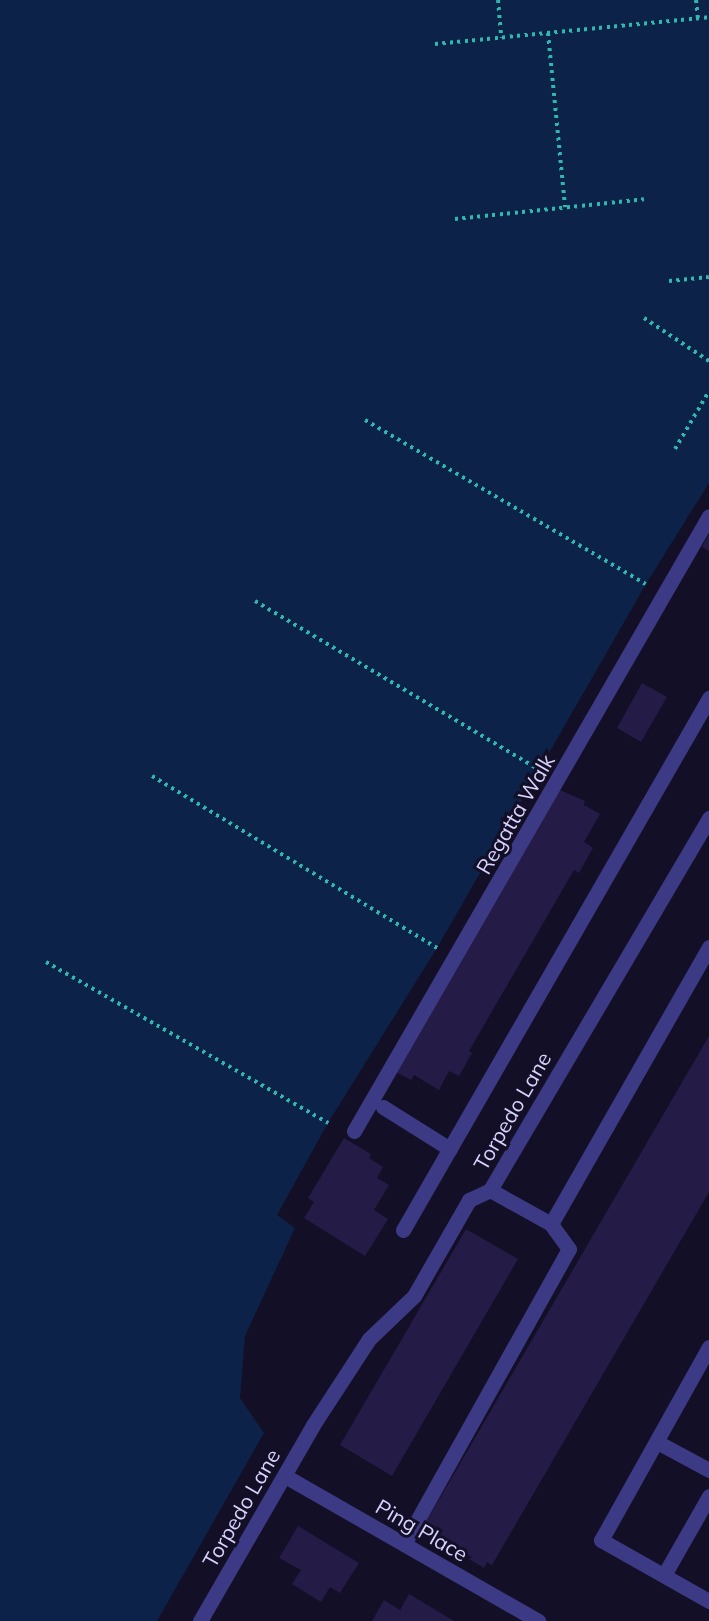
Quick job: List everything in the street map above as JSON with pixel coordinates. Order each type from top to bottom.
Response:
[{"type":"street","name":"Regatta Walk","points":[[354,1131],[709,516]]},
{"type":"street","points":[[402,1230],[709,698]]},
{"type":"street","name":"Torpedo Lane","points":[[200,1621],[313,1425],[369,1339],[414,1296],[469,1200],[490,1190],[709,818]]},
{"type":"street","points":[[551,1224],[709,947]]},
{"type":"street","points":[[383,1107],[450,1149]]},
{"type":"street","points":[[404,1544],[569,1249],[551,1224],[490,1190]]},
{"type":"street","points":[[709,1347],[601,1540],[709,1601]]},
{"type":"street","points":[[657,1442],[709,1470]]},
{"type":"street","name":"Ping Place","points":[[285,1476],[538,1621]]},
{"type":"street","points":[[664,1575],[709,1496]]},
{"type":"path","points":[[498,0],[501,38]]},
{"type":"path","points":[[696,0],[698,18]]},
{"type":"path","points":[[435,45],[709,17]]},
{"type":"path","points":[[548,33],[565,207]]},
{"type":"path","points":[[455,219],[644,199]]},
{"type":"path","points":[[669,281],[709,277]]},
{"type":"path","points":[[644,318],[709,361]]},
{"type":"path","points":[[675,450],[709,391]]},
{"type":"path","points":[[364,420],[646,584]]},
{"type":"path","points":[[255,602],[541,770]]},
{"type":"path","points":[[152,776],[437,948]]},
{"type":"path","points":[[46,962],[328,1123]]},
{"type":"water","points":[[0,0],[709,0],[709,483],[646,584],[437,948],[328,1123],[277,1215],[295,1228],[245,1336],[240,1398],[264,1433],[157,1621],[0,1621]]},
{"type":"building","points":[[709,534],[709,551],[702,547]]},
{"type":"building","points":[[642,683],[667,697],[641,742],[617,728]]},
{"type":"building","points":[[560,790],[585,801],[584,805],[600,814],[584,842],[593,848],[579,873],[574,870],[469,1051],[472,1053],[459,1076],[449,1071],[439,1090],[414,1075],[411,1080],[396,1072]]},
{"type":"building","points":[[709,1036],[709,1192],[492,1565],[487,1562],[484,1568],[427,1534],[432,1525],[426,1522]]},
{"type":"building","points":[[344,1138],[371,1154],[369,1158],[383,1167],[377,1178],[389,1185],[374,1210],[388,1219],[365,1256],[304,1218],[314,1202],[308,1198]]},
{"type":"building","points":[[466,1229],[518,1259],[392,1476],[340,1445]]},
{"type":"building","points":[[298,1526],[359,1563],[340,1593],[330,1587],[321,1602],[292,1584],[301,1570],[279,1558]]},
{"type":"building","points":[[409,1594],[454,1621],[372,1621],[384,1600],[400,1610]]}]
